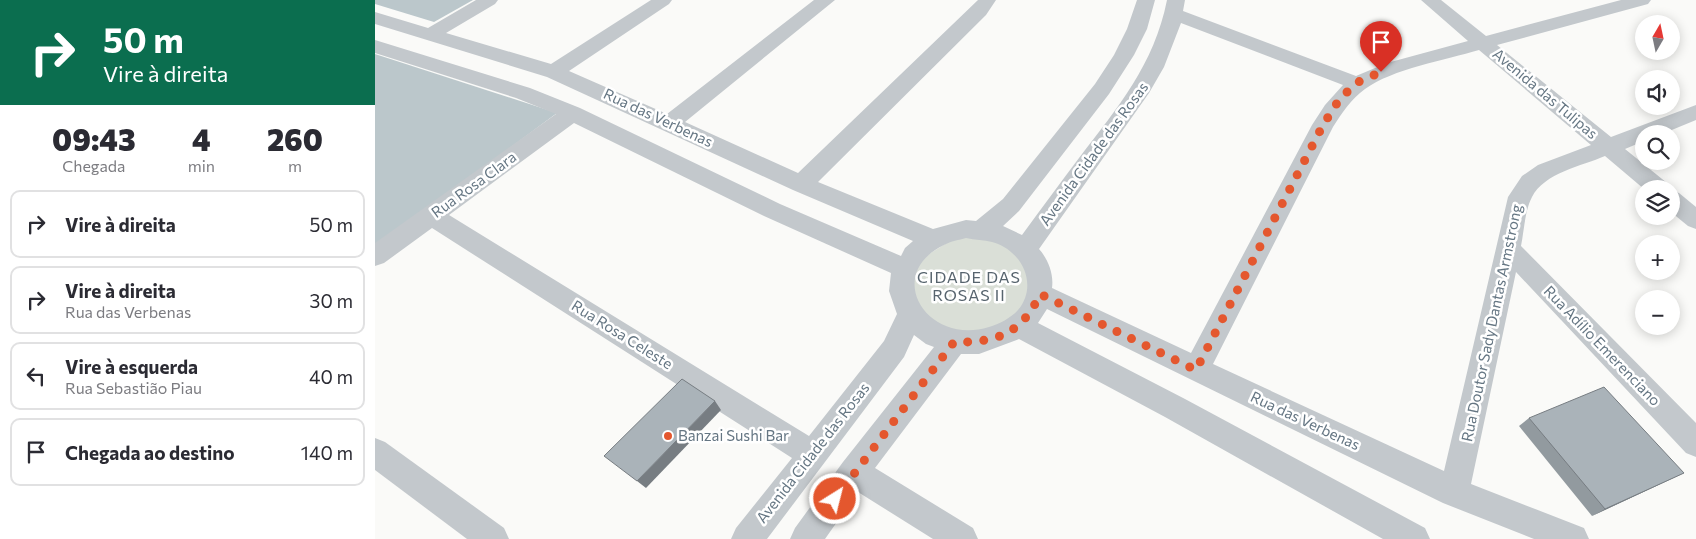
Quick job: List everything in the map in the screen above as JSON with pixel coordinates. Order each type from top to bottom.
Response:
[{"type":"street","points":[[429,34],[489,0]]},
{"type":"street","points":[[554,72],[663,0]]},
{"type":"street","points":[[669,123],[826,0]]},
{"type":"street","points":[[801,184],[979,11],[987,0]]},
{"type":"street","points":[[983,229],[1011,205],[1102,89],[1124,55],[1137,30],[1146,0]]},
{"type":"street","name":"Avenida das Tulipas","points":[[1430,0],[1648,180]]},
{"type":"street","points":[[1577,0],[1595,13]]},
{"type":"street","points":[[1196,370],[1323,125],[1339,100],[1356,83],[1395,67],[1642,0]]},
{"type":"street","points":[[1175,7],[1356,83]]},
{"type":"street","name":"Avenida Cidade das Rosas","points":[[1026,248],[1119,121],[1149,76],[1164,46],[1175,7]]},
{"type":"street","name":"Rua das Verbenas","points":[[375,18],[554,72],[801,184],[933,239]]},
{"type":"street","name":"Rua das Verbenas","points":[[375,46],[523,93],[573,113],[772,210],[906,269]]},
{"type":"street","name":"Rua Doutor Sady Dantas Armstrong","points":[[1454,492],[1509,249],[1513,218],[1520,197],[1530,182],[1546,171],[1696,112]]},
{"type":"street","name":"Rua Rosa Clara","points":[[375,256],[573,113]]},
{"type":"street","points":[[1680,207],[1696,220]]},
{"type":"street","name":"Rua Rosa Celeste","points":[[432,216],[812,454]]},
{"type":"street","points":[[966,229],[983,229],[1007,235],[1026,248],[1037,262],[1041,278],[1040,294],[1033,311],[1019,326],[992,339],[977,343],[954,342],[936,337],[921,328],[910,315],[903,300],[901,285],[906,269],[917,253],[933,239],[966,229]]},
{"type":"street","name":"Rua Adílio Emerenciano","points":[[1509,249],[1696,443]]},
{"type":"street","name":"Rua das Verbenas","points":[[1040,294],[1454,492],[1573,539]]},
{"type":"street","name":"Avenida Cidade das Rosas","points":[[747,539],[894,349],[910,315]]},
{"type":"street","points":[[1019,326],[1175,408],[1414,539]]},
{"type":"street","points":[[806,539],[854,472],[954,342]]},
{"type":"street","points":[[375,452],[493,539]]},
{"type":"street","points":[[854,472],[962,539]]},
{"type":"shaded area","points":[[375,0],[473,0],[434,22],[375,4]]},
{"type":"shaded area","points":[[375,54],[557,113],[375,248]]},
{"type":"shaded area","points":[[963,233],[1017,246],[1033,290],[1012,319],[995,328],[984,331],[962,332],[942,328],[928,317],[912,295],[916,262]]},
{"type":"building","name":"Banzai Sushi Bar","points":[[682,379],[715,401],[637,481],[604,456]]},
{"type":"building","points":[[1604,387],[1684,473],[1605,509],[1529,418]]},
{"type":"place","name":"Banzai Sushi Bar","points":[[668,436]]},
{"type":"district","name":"CIDADE DAS ROSAS II","points":[[969,286]]},
{"type":"route","points":[[835,499],[954,342],[977,343],[1000,337],[1019,326],[1033,311],[1040,294],[1196,370],[1323,125],[1339,100],[1356,83],[1381,72]]}]
